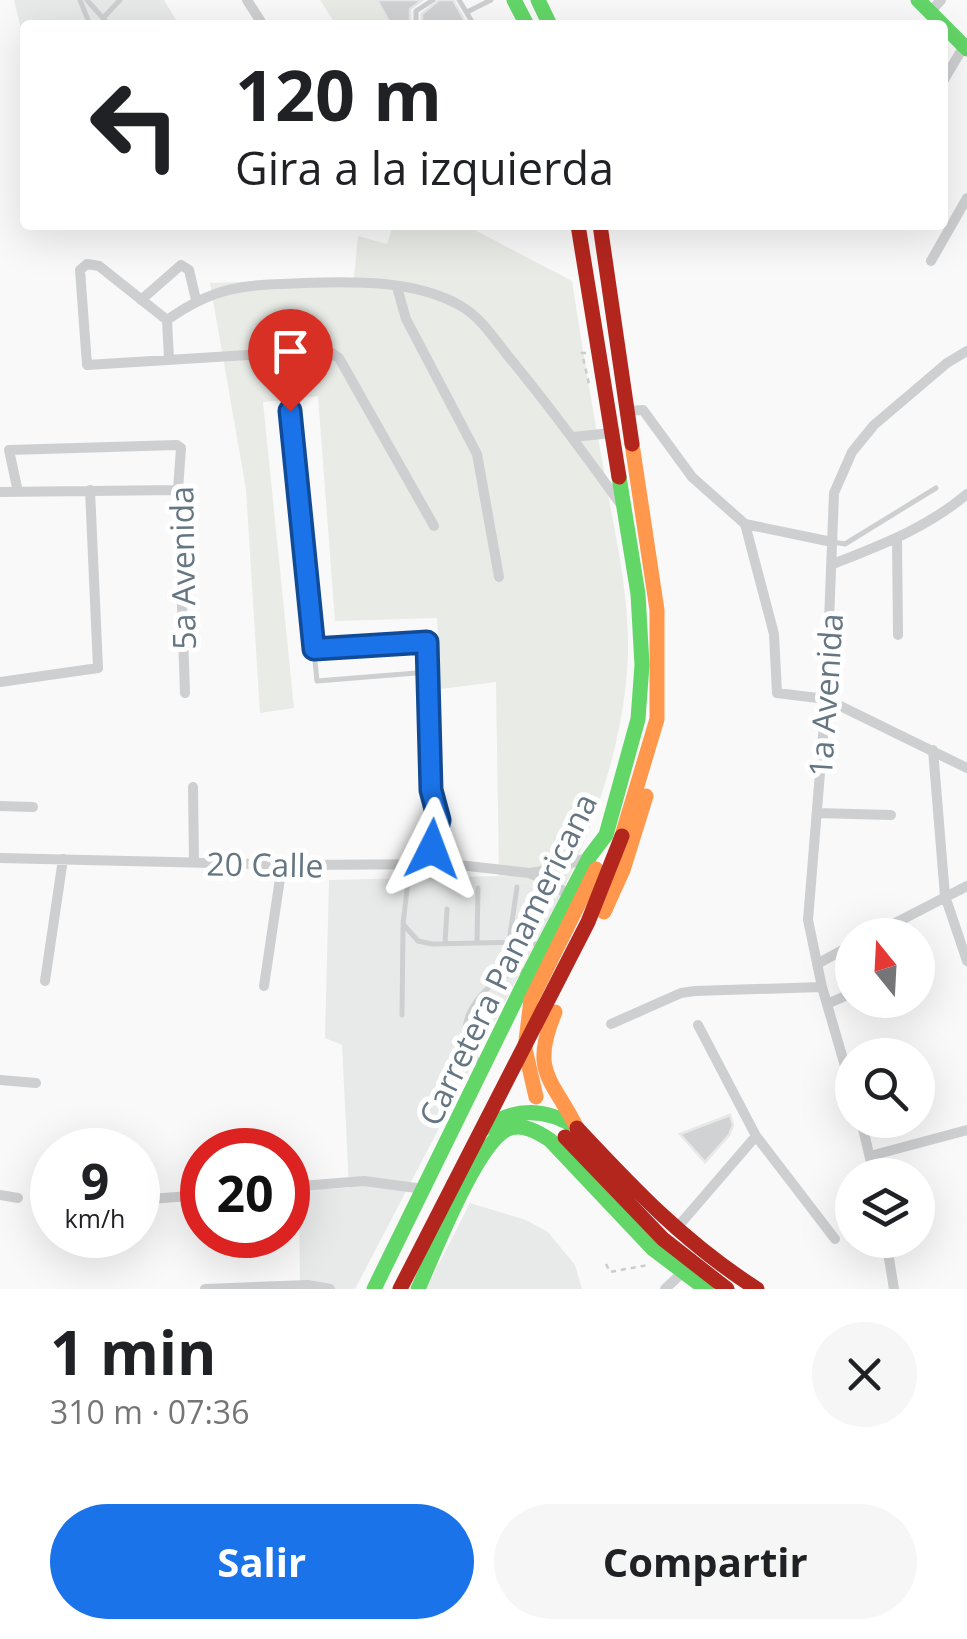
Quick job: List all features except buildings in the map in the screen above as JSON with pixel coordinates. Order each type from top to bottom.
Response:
[{"type":"main road","points":[[948,26],[965,47]]},
{"type":"main road","name":"Carretera Panamericana","points":[[374,1289],[530,971],[590,856],[606,835],[638,719],[642,665],[638,594],[579,230]]},
{"type":"main road","name":"Carretera Panamericana","points":[[400,1289],[588,922],[621,840],[654,739],[658,610],[602,230]]},
{"type":"main road","points":[[654,739],[648,790],[623,870],[540,1050],[543,1072],[571,1132],[663,1239],[727,1289]]},
{"type":"main road","points":[[536,1097],[524,1060],[525,1020],[531,1000],[595,871],[606,835]]},
{"type":"main road","points":[[386,1289],[449,1172],[477,1134],[498,1118],[520,1112],[552,1114],[675,1230],[757,1289]]},
{"type":"main road","points":[[418,1289],[488,1146],[508,1129],[518,1127],[539,1132],[550,1140],[652,1249],[706,1289]]},
{"type":"street","points":[[948,74],[965,47]]},
{"type":"street","points":[[931,261],[967,198]]},
{"type":"street","points":[[170,359],[167,320],[99,266],[87,264],[80,270],[87,365],[327,350],[338,358],[434,526]]},
{"type":"street","points":[[142,300],[181,265],[189,270],[196,300]]},
{"type":"street","points":[[167,320],[217,291],[256,285],[340,281],[432,293],[476,317],[573,438],[622,508]]},
{"type":"street","points":[[397,287],[406,318],[477,454],[500,577]]},
{"type":"street","name":"1a Avenida","points":[[837,1038],[808,920],[826,698],[834,493],[852,452],[874,425],[946,363],[967,351]]},
{"type":"street","points":[[627,411],[642,410],[692,477],[745,524],[832,542]]},
{"type":"street","points":[[573,438],[611,433]]},
{"type":"street","name":"5a Avenida","points":[[18,492],[9,450],[177,445],[181,448],[178,490],[184,693]]},
{"type":"street","points":[[0,682],[98,668],[90,490]]},
{"type":"street","points":[[0,492],[178,490]]},
{"type":"street","points":[[833,564],[896,539],[946,512],[967,494]]},
{"type":"street","points":[[745,524],[774,634],[777,693],[826,698],[967,768]]},
{"type":"street","points":[[896,539],[898,635]]},
{"type":"street","points":[[933,750],[946,896],[967,961]]},
{"type":"street","points":[[192,787],[194,862]]},
{"type":"street","points":[[0,806],[33,806]]},
{"type":"street","points":[[817,814],[891,815]]},
{"type":"street","name":"20 Calle","points":[[0,858],[430,865],[529,873],[555,869],[590,856]]},
{"type":"street","points":[[45,981],[63,860]]},
{"type":"street","points":[[264,986],[282,864]]},
{"type":"street","name":"20 Calle","points":[[529,873],[569,896]]},
{"type":"street","points":[[904,918],[967,886]]},
{"type":"street","points":[[817,964],[835,954]]},
{"type":"street","points":[[611,1024],[695,991],[822,987]]},
{"type":"street","points":[[827,1004],[835,1000]]},
{"type":"street","points":[[698,1025],[756,1136],[835,1238]]},
{"type":"street","points":[[0,1080],[36,1083]]},
{"type":"street","points":[[866,1138],[870,1156],[967,1130]]},
{"type":"street","points":[[675,1230],[756,1136]]},
{"type":"street","points":[[310,1186],[364,1181],[424,1189]]},
{"type":"street","points":[[0,1194],[18,1198]]},
{"type":"street","points":[[889,1258],[894,1289]]},
{"type":"street","points":[[665,1289],[682,1273]]},
{"type":"street","points":[[205,1289],[308,1285],[330,1289]]},
{"type":"lane","points":[[84,0],[106,20]]},
{"type":"lane","points":[[104,17],[120,0]]},
{"type":"lane","points":[[416,20],[416,12],[434,0]]},
{"type":"lane","points":[[459,0],[471,20]]},
{"type":"lane","points":[[467,12],[491,0]]},
{"type":"lane","points":[[290,411],[317,681],[429,672]]},
{"type":"lane","points":[[832,542],[845,544],[936,488]]},
{"type":"lane","points":[[314,649],[427,642],[431,790],[439,820],[430,865]]},
{"type":"lane","points":[[431,790],[424,819],[432,849]]},
{"type":"lane","points":[[402,1015],[403,924],[410,865]]},
{"type":"lane","points":[[510,942],[517,887]]},
{"type":"lane","points":[[477,942],[478,888]]},
{"type":"lane","points":[[445,944],[446,909]]},
{"type":"lane","points":[[403,924],[418,941],[543,946]]},
{"type":"lane","points":[[482,1071],[465,1033],[467,1017],[494,980],[512,972],[530,971]]},
{"type":"path","points":[[582,354],[587,384]]},
{"type":"path","points":[[606,1264],[610,1272],[661,1262]]},
{"type":"shaded area","points":[[14,0],[164,0],[176,20],[20,20],[20,25]]},
{"type":"shaded area","points":[[320,0],[382,0],[396,20],[333,20]]},
{"type":"shaded area","points":[[391,230],[475,230],[572,281],[621,564],[628,651],[622,714],[607,775],[562,893],[499,876],[496,682],[440,689],[437,618],[335,621],[318,396],[263,402],[294,708],[260,713],[246,489],[210,283],[354,278],[358,236],[387,244]]},
{"type":"shaded area","points":[[499,876],[562,893],[355,1289],[300,1289],[300,1258],[310,1258],[310,1190],[349,1188],[342,1045],[325,1038],[329,880]]},
{"type":"shaded area","points":[[470,1203],[526,1220],[548,1232],[575,1265],[582,1289],[426,1289]]},
{"type":"traffic: fast","points":[[514,0],[524,20]]},
{"type":"traffic: fast","points":[[538,0],[548,20]]},
{"type":"traffic: fast","points":[[918,0],[938,20]]},
{"type":"traffic: fast","points":[[948,30],[967,49]]},
{"type":"traffic: fast","points":[[374,1289],[530,971],[590,856],[606,835],[638,719],[642,665],[638,594],[619,477]]},
{"type":"traffic: fast","points":[[485,1128],[508,1116],[530,1112],[553,1116],[576,1127]]},
{"type":"traffic: fast","points":[[418,1289],[481,1157],[506,1130],[518,1127],[550,1140],[653,1249],[706,1289]]},
{"type":"traffic: slow","points":[[622,836],[657,719],[657,610],[632,444]]},
{"type":"traffic: slow","points":[[604,912],[623,870],[646,796]]},
{"type":"traffic: slow","points":[[536,1097],[525,1049],[531,1000],[596,869]]},
{"type":"traffic: slow","points":[[555,1012],[544,1048],[544,1062],[552,1085],[577,1128]]},
{"type":"traffic: jam","points":[[579,230],[619,477]]},
{"type":"traffic: jam","points":[[601,230],[632,444]]},
{"type":"traffic: jam","points":[[400,1289],[588,922],[622,836]]},
{"type":"traffic: jam","points":[[577,1128],[684,1234],[757,1289]]},
{"type":"traffic: jam","points":[[565,1137],[663,1239],[727,1289]]},
{"type":"route","points":[[290,411],[314,649],[427,642],[431,790],[439,820],[432,849]]}]
